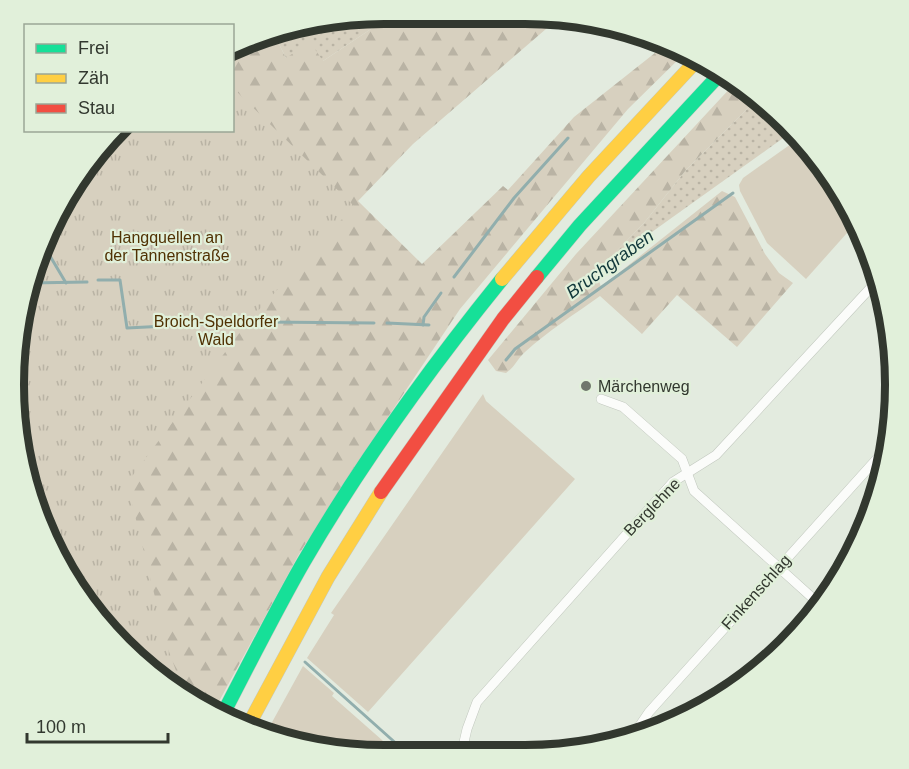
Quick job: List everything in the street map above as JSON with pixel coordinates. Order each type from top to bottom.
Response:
[{"type":"highway","points":[[226,708],[304,561],[419,387],[480,305],[560,207],[692,65]]},
{"type":"highway","points":[[251,720],[328,578],[376,499],[457,382],[503,319],[580,225],[716,79]]},
{"type":"street","name":"Berglehne","points":[[463,745],[466,729],[477,702],[673,482],[716,454],[872,287]]},
{"type":"street","points":[[601,399],[623,407],[682,459],[694,491],[814,599]]},
{"type":"street","name":"Finkenschlag","points":[[639,726],[649,712],[877,458]]},
{"type":"green space","points":[[378,24],[323,61],[286,58],[277,40],[337,27]]},
{"type":"green space","name":"Broich-Speldorfer Wald","points":[[378,24],[550,25],[413,144],[358,201],[422,264],[503,186],[508,190],[574,117],[659,50],[679,59],[628,109],[460,309],[299,554],[218,704],[165,671],[113,622],[85,585],[61,544],[36,478],[27,432],[24,384],[27,337],[36,291],[61,225],[98,165],[128,132],[234,132],[234,57],[277,40],[286,58],[310,42],[323,61]]},
{"type":"green space","points":[[730,88],[752,104],[686,170],[644,223],[596,272],[601,287],[722,191],[735,197],[765,254],[779,273],[793,283],[737,347],[677,295],[642,334],[600,296],[534,344],[506,373],[496,371],[488,360],[576,254]]},
{"type":"green space","name":"Hangquellen an der Tannenstraße","points":[[234,89],[354,206],[247,323],[127,483],[167,646],[179,679],[147,656],[98,604],[72,565],[51,522],[36,478],[27,432],[24,384],[27,337],[36,291],[51,247],[72,204],[113,147],[128,132],[234,132]]},
{"type":"green space","points":[[752,104],[785,136],[596,272],[644,223],[686,170]]},
{"type":"green space","points":[[792,143],[811,165],[837,204],[850,230],[806,279],[767,243],[740,191],[739,185],[743,178]]},
{"type":"green space","points":[[483,394],[486,401],[575,479],[368,712],[307,658],[334,615],[331,613]]},
{"type":"green space","points":[[303,666],[334,693],[332,696],[388,745],[337,742],[270,726]]},
{"type":"waterway","points":[[454,277],[514,198],[568,138]]},
{"type":"waterway","name":"Bruchgraben","points":[[506,360],[515,349],[733,193]]},
{"type":"waterway","points":[[49,253],[66,283]]},
{"type":"waterway","points":[[98,280],[120,280],[127,328],[244,322]]},
{"type":"waterway","points":[[39,283],[87,282]]},
{"type":"waterway","points":[[423,325],[424,317],[441,293]]},
{"type":"waterway","points":[[263,322],[374,323]]},
{"type":"waterway","points":[[387,323],[429,325]]},
{"type":"waterway","points":[[305,662],[398,745]]},
{"type":"traffic: fast","points":[[537,277],[580,225],[716,79]]},
{"type":"traffic: fast","points":[[226,708],[293,581],[348,489],[423,382],[502,279]]},
{"type":"traffic: slow","points":[[502,279],[589,176],[692,65]]},
{"type":"traffic: slow","points":[[251,720],[328,577],[381,492]]},
{"type":"traffic: jam","points":[[381,492],[503,319],[537,277]]},
{"type":"place","name":"Märchenweg","points":[[586,386]]}]
